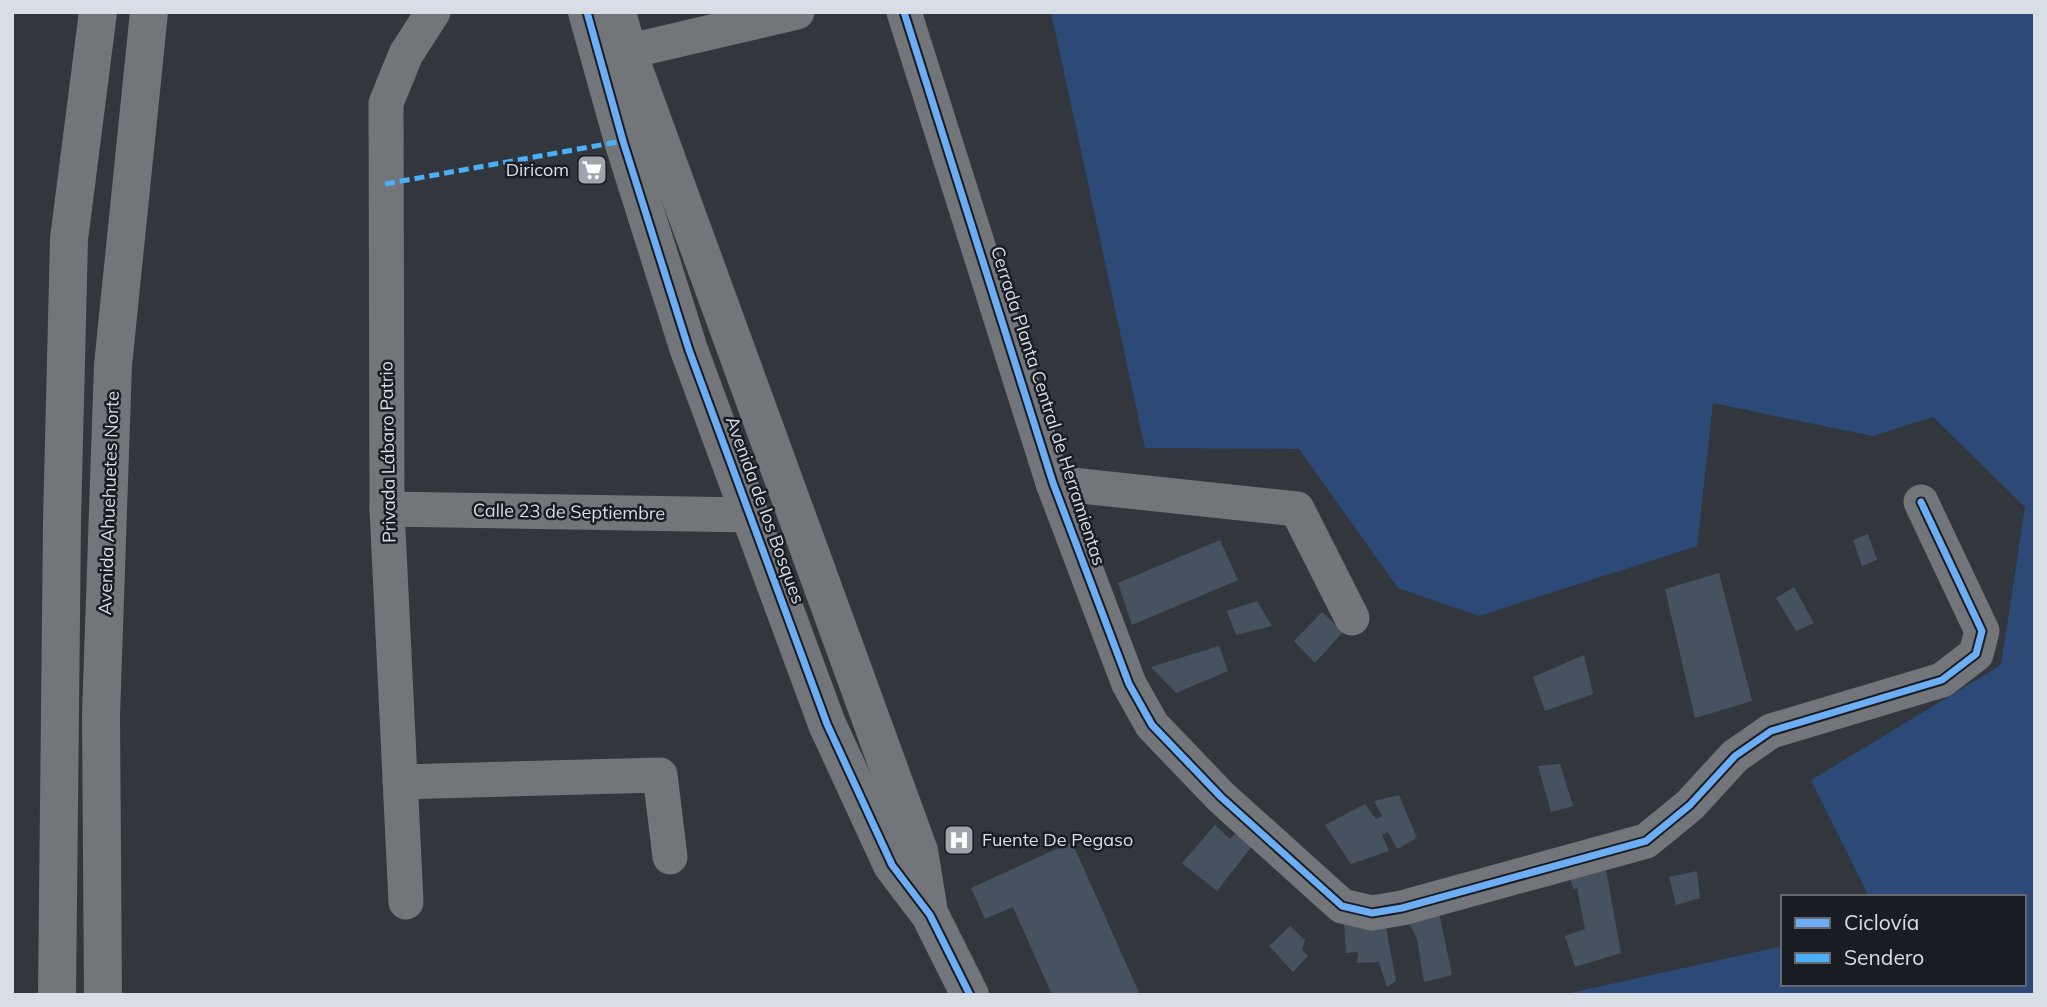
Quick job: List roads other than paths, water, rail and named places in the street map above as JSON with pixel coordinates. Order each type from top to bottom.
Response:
[{"type":"street","points":[[57,995],[62,522],[69,239],[98,12]]},
{"type":"street","name":"Avenida Ahuehuetes Norte","points":[[103,995],[101,715],[113,365],[149,12]]},
{"type":"street","name":"Privada Lábaro Patrio","points":[[406,902],[387,509],[386,103],[406,54],[433,12]]},
{"type":"street","name":"Avenida de los Bosques","points":[[587,12],[614,56],[919,851],[930,915]]},
{"type":"street","name":"Avenida de los Bosques","points":[[617,12],[614,56],[623,141],[689,350],[827,724],[892,865],[930,915],[970,995]]},
{"type":"street","points":[[614,56],[797,12]]},
{"type":"street","name":"Cerrada Planta Central de Herramientas","points":[[904,12],[1054,483],[1129,684],[1152,725],[1221,797],[1342,906],[1372,914],[1402,908],[1646,841],[1690,806],[1735,756],[1771,731],[1942,680],[1976,654],[1982,631],[1922,502]]},
{"type":"street","points":[[1054,483],[1297,509],[1352,618]]},
{"type":"street","name":"Calle 23 de Septiembre","points":[[387,509],[751,515]]},
{"type":"street","points":[[62,522],[108,521]]},
{"type":"street","points":[[400,782],[660,775],[670,857]]},
{"type":"place","name":"Diricom","points":[[592,170]]},
{"type":"place","name":"Fuente De Pegaso","points":[[959,840]]}]
